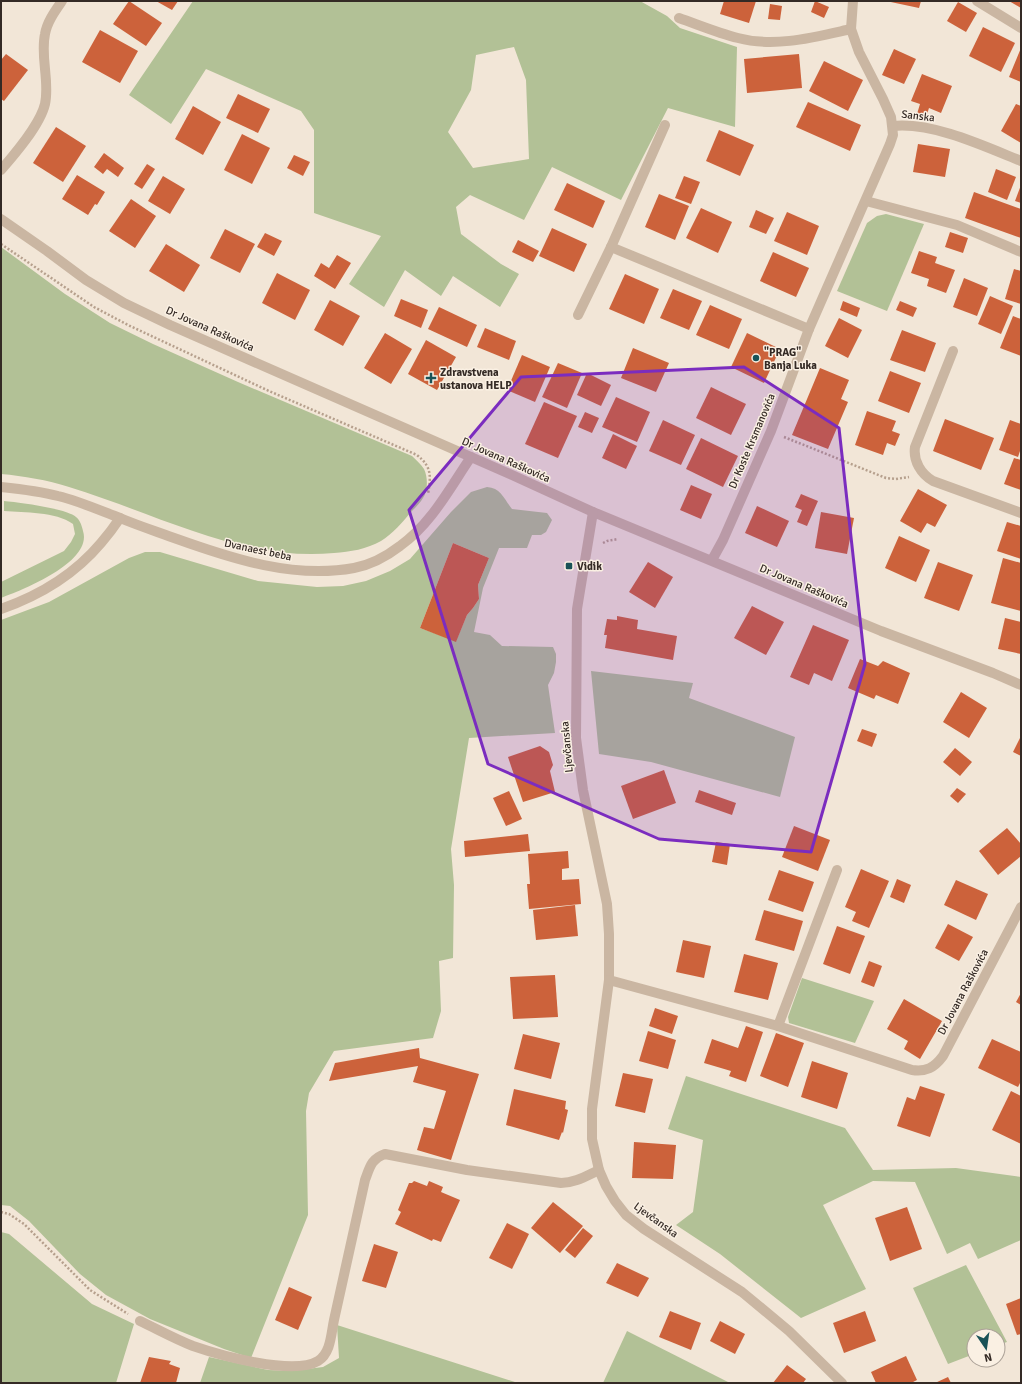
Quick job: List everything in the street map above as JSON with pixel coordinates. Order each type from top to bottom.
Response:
[{"type":"street","points":[[1,170],[19,150],[38,120],[45,105],[47,85],[45,34],[49,22],[62,1]]},
{"type":"street","name":"Sanska","points":[[853,1],[851,29],[859,52],[883,99],[891,117],[893,126],[918,126],[944,132],[986,146],[1021,161]]},
{"type":"street","points":[[977,1],[1021,28]]},
{"type":"street","points":[[679,18],[739,38],[758,42],[795,40],[851,29]]},
{"type":"street","points":[[578,315],[611,247],[665,125]]},
{"type":"street","name":"Dr Koste Krsmanovića","points":[[712,560],[723,540],[771,431],[809,329],[890,144],[893,135],[893,126]]},
{"type":"street","points":[[866,201],[957,225],[1021,252]]},
{"type":"street","name":"Dr Jovana Raškovića","points":[[1,219],[86,280],[124,303],[170,325],[593,512],[882,631],[1021,685]]},
{"type":"street","points":[[611,247],[809,329]]},
{"type":"street","points":[[953,351],[915,446],[915,456],[922,472],[934,482],[1021,514]]},
{"type":"street","name":"Dvanaest beba","points":[[1,487],[57,495],[220,554],[293,570],[318,571],[355,568],[371,563],[396,549],[428,521],[471,457]]},
{"type":"street","name":"Ljevčanska","points":[[593,512],[577,609],[576,738],[583,790],[607,904],[609,934],[609,980],[592,1109],[592,1139],[599,1170],[612,1196],[626,1215],[644,1229],[742,1292],[789,1331],[842,1383]]},
{"type":"street","points":[[1,609],[36,594],[53,584],[81,563],[101,544],[120,518]]},
{"type":"street","points":[[609,980],[778,1026],[837,870]]},
{"type":"street","name":"Dr Jovana Raškovića","points":[[778,1026],[912,1070],[925,1070],[932,1068],[943,1056],[1021,907]]},
{"type":"street","points":[[140,1321],[192,1345],[237,1358],[265,1364],[303,1366],[317,1361],[326,1353],[328,1348],[365,1180],[374,1160],[378,1157],[385,1154],[467,1170],[560,1183],[570,1183],[576,1181],[599,1170]]},
{"type":"path","points":[[1,244],[94,307],[121,321],[262,387],[417,455],[429,470],[431,479],[426,498]]},
{"type":"path","points":[[771,431],[886,478],[905,478],[922,472]]},
{"type":"path","points":[[600,545],[607,541],[621,539]]},
{"type":"path","points":[[1,1212],[9,1214],[24,1224],[90,1290],[140,1321]]},
{"type":"highlighted area","points":[[744,367],[839,428],[865,664],[811,852],[659,839],[488,764],[409,510],[521,377]]},
{"type":"green space","points":[[193,1],[640,1],[667,16],[680,28],[737,47],[735,127],[668,108],[621,200],[552,167],[524,220],[470,195],[456,207],[461,234],[501,264],[519,274],[500,307],[453,276],[441,296],[405,270],[384,307],[349,284],[381,236],[314,213],[314,130],[301,111],[206,69],[171,124],[129,95]],"holes":[[[514,47],[526,80],[529,159],[473,168],[448,132],[471,90],[476,55]]]},
{"type":"green space","points":[[886,214],[924,224],[887,311],[837,291],[867,223],[877,216]]},
{"type":"green space","points":[[1,247],[65,294],[110,323],[238,382],[412,456],[421,465],[425,472],[427,488],[425,495],[397,528],[376,544],[346,552],[300,554],[266,550],[232,543],[166,522],[61,485],[35,479],[1,474]]},
{"type":"green space","points":[[487,487],[496,489],[512,509],[547,513],[552,520],[546,532],[541,535],[532,535],[527,548],[499,548],[483,588],[474,632],[490,635],[502,646],[553,647],[556,654],[556,662],[554,673],[548,685],[555,733],[469,738],[451,849],[454,885],[453,958],[439,961],[441,1011],[433,1038],[334,1051],[309,1093],[306,1111],[308,1215],[251,1358],[224,1349],[150,1319],[106,1295],[80,1274],[29,1221],[10,1206],[1,1205],[1,620],[49,602],[129,558],[145,552],[160,552],[258,581],[317,587],[343,586],[366,581],[390,571],[410,559],[451,512],[471,492]],"holes":[[[453,543],[489,558],[478,585],[479,599],[467,615],[456,641],[420,628]]]},
{"type":"green space","points":[[4,501],[42,506],[71,514],[81,523],[83,542],[78,553],[67,564],[54,573],[24,589],[1,598],[1,582],[64,551],[75,534],[73,524],[58,517],[40,513],[4,511]]},
{"type":"green space","points":[[591,671],[693,683],[689,698],[795,737],[780,797],[651,762],[599,754]]},
{"type":"green space","points":[[802,978],[874,1001],[855,1043],[789,1023],[788,1017]]},
{"type":"green space","points":[[686,1076],[845,1128],[873,1170],[956,1168],[1021,1177],[1021,1240],[978,1259],[970,1243],[947,1254],[915,1182],[873,1181],[823,1205],[866,1289],[801,1318],[720,1254],[676,1225],[693,1212],[703,1140],[668,1129]]},
{"type":"green space","points":[[1,1232],[9,1234],[92,1304],[134,1324],[116,1383],[1,1383]]},
{"type":"green space","points":[[966,1265],[1000,1328],[966,1328],[966,1357],[948,1364],[913,1288]]},
{"type":"green space","points":[[337,1325],[518,1383],[200,1383],[209,1357],[268,1370],[291,1371],[323,1367],[339,1358]]},
{"type":"green space","points":[[627,1331],[730,1383],[603,1383]]},
{"type":"building","points":[[129,1],[162,23],[146,46],[113,24]]},
{"type":"building","points":[[156,1],[178,1],[172,10]]},
{"type":"building","points":[[724,1],[756,1],[749,23],[720,14]]},
{"type":"building","points":[[815,1],[829,7],[824,18],[811,12]]},
{"type":"building","points":[[886,1],[921,1],[919,8]]},
{"type":"building","points":[[1009,1],[1021,1],[1021,8]]},
{"type":"building","points":[[958,2],[977,13],[966,32],[947,21]]},
{"type":"building","points":[[770,4],[782,6],[780,20],[768,19]]},
{"type":"building","points":[[983,27],[1015,43],[1001,72],[969,56]]},
{"type":"building","points":[[100,30],[138,51],[120,83],[82,62]]},
{"type":"building","points":[[1021,48],[1021,82],[1009,77]]},
{"type":"building","points":[[894,49],[916,59],[904,84],[882,75]]},
{"type":"building","points":[[6,54],[28,70],[4,101],[1,99],[1,60]]},
{"type":"building","points":[[799,54],[802,88],[747,93],[744,59]]},
{"type":"building","points":[[824,61],[863,80],[848,111],[809,91]]},
{"type":"building","points":[[922,74],[952,86],[941,113],[929,108],[926,117],[917,114],[920,104],[911,101]]},
{"type":"building","points":[[238,94],[270,109],[258,133],[226,118]]},
{"type":"building","points":[[808,102],[861,125],[850,151],[796,127]]},
{"type":"building","points":[[1016,104],[1021,106],[1021,143],[1001,131]]},
{"type":"building","points":[[193,106],[221,122],[203,155],[175,139]]},
{"type":"building","points":[[56,127],[86,146],[63,182],[33,163]]},
{"type":"building","points":[[719,130],[754,145],[740,176],[706,161]]},
{"type":"building","points":[[242,134],[270,148],[252,184],[224,170]]},
{"type":"building","points":[[918,144],[950,149],[945,177],[913,172]]},
{"type":"building","points":[[104,153],[124,168],[118,177],[107,169],[103,174],[94,167]]},
{"type":"building","points":[[294,155],[310,162],[303,176],[287,168]]},
{"type":"building","points":[[147,164],[155,169],[142,189],[134,184]]},
{"type":"building","points":[[996,169],[1016,177],[1007,200],[988,192]]},
{"type":"building","points":[[77,175],[105,192],[97,205],[95,204],[88,215],[62,199]]},
{"type":"building","points":[[163,176],[185,189],[170,214],[148,201]]},
{"type":"building","points":[[684,176],[700,182],[691,204],[675,198]]},
{"type":"building","points":[[567,183],[605,201],[593,228],[554,210]]},
{"type":"building","points":[[1021,185],[1021,203],[1015,201]]},
{"type":"building","points":[[974,192],[1021,209],[1021,238],[965,218]]},
{"type":"building","points":[[659,194],[689,206],[675,240],[645,227]]},
{"type":"building","points":[[131,199],[156,216],[135,248],[109,231]]},
{"type":"building","points":[[701,208],[732,222],[718,253],[686,238]]},
{"type":"building","points":[[756,210],[774,218],[766,234],[749,227]]},
{"type":"building","points":[[787,212],[819,226],[807,255],[774,241]]},
{"type":"building","points":[[552,228],[587,244],[574,272],[539,256]]},
{"type":"building","points":[[225,229],[255,244],[240,273],[210,258]]},
{"type":"building","points":[[950,232],[968,238],[963,253],[945,247]]},
{"type":"building","points":[[265,233],[282,241],[274,256],[257,247]]},
{"type":"building","points":[[518,240],[539,251],[533,262],[512,252]]},
{"type":"building","points":[[166,244],[200,265],[184,292],[149,271]]},
{"type":"building","points":[[919,251],[937,257],[935,263],[955,270],[946,293],[927,286],[929,279],[911,273]]},
{"type":"building","points":[[773,252],[809,268],[796,297],[760,281]]},
{"type":"building","points":[[337,255],[351,263],[335,289],[314,276],[321,263],[329,268]]},
{"type":"building","points":[[1014,269],[1021,271],[1021,304],[1005,299]]},
{"type":"building","points":[[277,273],[310,290],[295,320],[262,303]]},
{"type":"building","points":[[625,274],[659,289],[644,324],[609,309]]},
{"type":"building","points":[[964,278],[988,288],[977,316],[953,307]]},
{"type":"building","points":[[673,289],[702,301],[689,330],[660,318]]},
{"type":"building","points":[[990,296],[1013,306],[1001,334],[978,324]]},
{"type":"building","points":[[401,299],[428,310],[421,328],[394,316]]},
{"type":"building","points":[[330,300],[360,316],[343,346],[314,330]]},
{"type":"building","points":[[843,301],[860,308],[857,317],[840,310]]},
{"type":"building","points":[[900,301],[917,308],[913,317],[896,310]]},
{"type":"building","points":[[710,305],[742,319],[729,349],[696,335]]},
{"type":"building","points":[[439,307],[477,325],[467,347],[428,329]]},
{"type":"building","points":[[1013,316],[1021,319],[1021,356],[1000,348]]},
{"type":"building","points":[[839,318],[862,330],[848,358],[825,346]]},
{"type":"building","points":[[485,328],[516,341],[509,360],[477,347]]},
{"type":"building","points":[[902,330],[936,343],[925,372],[890,360]]},
{"type":"building","points":[[385,333],[412,349],[391,384],[364,368]]},
{"type":"building","points":[[747,333],[780,349],[764,383],[731,367]]},
{"type":"building","points":[[426,340],[456,357],[437,390],[408,374]]},
{"type":"building","points":[[633,348],[669,363],[656,392],[621,378]]},
{"type":"building","points":[[522,355],[550,367],[535,402],[507,390]]},
{"type":"building","points":[[558,363],[582,373],[567,408],[542,397]]},
{"type":"building","points":[[820,368],[849,380],[841,399],[848,402],[828,449],[792,435]]},
{"type":"building","points":[[890,371],[921,383],[909,413],[878,401]]},
{"type":"building","points":[[587,373],[611,385],[601,406],[577,395]]},
{"type":"building","points":[[711,387],[746,404],[731,435],[696,418]]},
{"type":"building","points":[[616,397],[650,412],[637,442],[602,427]]},
{"type":"building","points":[[544,402],[577,416],[558,458],[525,444]]},
{"type":"building","points":[[867,411],[896,421],[892,431],[900,434],[895,446],[887,443],[883,455],[855,445]]},
{"type":"building","points":[[585,412],[599,418],[592,433],[578,427]]},
{"type":"building","points":[[945,419],[994,438],[981,470],[933,451]]},
{"type":"building","points":[[663,420],[695,435],[681,465],[649,451]]},
{"type":"building","points":[[1010,420],[1021,424],[1021,448],[1018,457],[999,450]]},
{"type":"building","points":[[613,434],[637,446],[626,469],[602,458]]},
{"type":"building","points":[[701,438],[738,456],[723,487],[686,469]]},
{"type":"building","points":[[1014,458],[1021,460],[1021,490],[1004,484]]},
{"type":"building","points":[[691,485],[712,494],[701,519],[680,510]]},
{"type":"building","points":[[918,489],[947,505],[935,527],[927,523],[921,533],[900,521]]},
{"type":"building","points":[[801,494],[818,501],[807,526],[797,522],[802,510],[795,507]]},
{"type":"building","points":[[757,506],[789,521],[777,547],[745,533]]},
{"type":"building","points":[[821,512],[854,518],[847,554],[815,548]]},
{"type":"building","points":[[1007,522],[1021,526],[1021,559],[997,551]]},
{"type":"building","points":[[899,536],[930,550],[916,582],[885,568]]},
{"type":"building","points":[[453,543],[489,558],[478,585],[479,599],[467,615],[456,642],[420,628]]},
{"type":"building","points":[[1003,558],[1021,563],[1021,611],[991,603]]},
{"type":"building","points":[[648,562],[673,577],[655,608],[629,592]]},
{"type":"building","points":[[938,562],[973,575],[959,611],[924,598]]},
{"type":"building","points":[[752,606],[784,622],[766,655],[734,638]]},
{"type":"building","points":[[617,616],[638,620],[637,629],[677,636],[673,660],[605,648],[607,635],[604,635],[607,619],[617,620]]},
{"type":"building","points":[[1005,618],[1021,622],[1021,654],[998,649]]},
{"type":"building","points":[[813,625],[849,640],[832,681],[814,673],[809,685],[790,677]]},
{"type":"building","points":[[860,659],[878,666],[883,661],[910,673],[898,704],[876,695],[874,699],[848,688]]},
{"type":"building","points":[[961,692],[987,708],[969,738],[943,722]]},
{"type":"building","points":[[862,729],[877,734],[872,747],[857,741]]},
{"type":"building","points":[[1021,736],[1021,756],[1013,752]]},
{"type":"building","points":[[540,746],[549,752],[553,765],[550,771],[555,792],[523,802],[508,757]]},
{"type":"building","points":[[955,748],[972,762],[960,776],[943,762]]},
{"type":"building","points":[[664,770],[676,803],[633,819],[621,786]]},
{"type":"building","points":[[957,788],[966,794],[958,803],[950,796]]},
{"type":"building","points":[[699,790],[736,803],[732,815],[695,802]]},
{"type":"building","points":[[509,791],[522,819],[506,826],[493,798]]},
{"type":"building","points":[[794,826],[830,840],[818,871],[782,857]]},
{"type":"building","points":[[1007,828],[1021,844],[1021,856],[998,875],[979,851]]},
{"type":"building","points":[[528,834],[530,851],[465,857],[464,841]]},
{"type":"building","points":[[716,842],[730,844],[727,865],[712,862]]},
{"type":"building","points":[[568,851],[569,868],[562,869],[562,880],[579,879],[581,904],[529,909],[527,884],[530,884],[528,854]]},
{"type":"building","points":[[861,869],[889,881],[869,928],[852,921],[856,912],[845,907]]},
{"type":"building","points":[[779,870],[814,882],[803,912],[768,900]]},
{"type":"building","points":[[897,879],[911,885],[904,903],[890,897]]},
{"type":"building","points":[[956,880],[988,894],[976,920],[944,905]]},
{"type":"building","points":[[575,905],[578,936],[536,940],[533,910]]},
{"type":"building","points":[[764,910],[803,921],[794,951],[755,940]]},
{"type":"building","points":[[948,924],[973,937],[959,961],[935,948]]},
{"type":"building","points":[[837,926],[865,936],[850,974],[823,964]]},
{"type":"building","points":[[683,940],[711,946],[704,978],[676,972]]},
{"type":"building","points":[[744,954],[778,963],[768,1000],[734,992]]},
{"type":"building","points":[[869,961],[882,966],[874,987],[861,982]]},
{"type":"building","points":[[555,975],[558,1017],[513,1019],[510,977]]},
{"type":"building","points":[[1021,993],[1021,1005],[1016,1002]]},
{"type":"building","points":[[904,999],[942,1021],[920,1059],[904,1049],[908,1041],[887,1029]]},
{"type":"building","points":[[655,1008],[678,1016],[672,1034],[649,1026]]},
{"type":"building","points":[[746,1026],[763,1032],[746,1082],[729,1076],[731,1071],[704,1063],[712,1039],[738,1048]]},
{"type":"building","points":[[648,1031],[676,1040],[668,1069],[639,1061]]},
{"type":"building","points":[[776,1033],[804,1043],[788,1087],[760,1076]]},
{"type":"building","points":[[523,1034],[560,1043],[551,1079],[514,1069]]},
{"type":"building","points":[[992,1039],[1021,1052],[1021,1081],[1018,1087],[978,1068]]},
{"type":"building","points":[[419,1048],[420,1058],[479,1074],[451,1160],[417,1150],[424,1127],[434,1129],[446,1091],[413,1082],[418,1066],[329,1081],[335,1063]]},
{"type":"building","points":[[812,1061],[848,1073],[837,1109],[801,1097]]},
{"type":"building","points":[[623,1073],[653,1079],[645,1113],[615,1106]]},
{"type":"building","points":[[920,1086],[945,1094],[930,1137],[897,1126],[907,1097],[915,1100]]},
{"type":"building","points":[[514,1089],[566,1101],[565,1109],[568,1110],[563,1133],[562,1132],[559,1140],[506,1125]]},
{"type":"building","points":[[1011,1091],[1021,1096],[1021,1144],[992,1130]]},
{"type":"building","points":[[634,1142],[676,1145],[673,1179],[632,1178]]},
{"type":"building","points":[[414,1181],[427,1186],[429,1181],[443,1187],[441,1192],[460,1200],[441,1242],[433,1239],[432,1241],[395,1224],[401,1212],[398,1210],[409,1183]]},
{"type":"building","points":[[553,1202],[583,1226],[560,1253],[531,1228]]},
{"type":"building","points":[[907,1207],[922,1249],[890,1261],[875,1218]]},
{"type":"building","points":[[507,1223],[529,1234],[512,1269],[489,1258]]},
{"type":"building","points":[[583,1228],[593,1236],[575,1258],[565,1250]]},
{"type":"building","points":[[374,1244],[398,1252],[386,1288],[362,1281]]},
{"type":"building","points":[[617,1263],[649,1278],[638,1297],[606,1283]]},
{"type":"building","points":[[289,1287],[312,1297],[298,1330],[275,1320]]},
{"type":"building","points":[[1021,1298],[1021,1334],[1017,1335],[1006,1304]]},
{"type":"building","points":[[670,1311],[701,1323],[691,1350],[659,1337]]},
{"type":"building","points":[[865,1311],[876,1341],[844,1353],[833,1323]]},
{"type":"building","points":[[720,1321],[745,1334],[735,1354],[710,1341]]},
{"type":"building","points":[[906,1356],[917,1380],[911,1383],[876,1383],[871,1372]]},
{"type":"building","points":[[149,1357],[171,1361],[169,1364],[180,1368],[176,1383],[140,1383]]},
{"type":"building","points":[[787,1365],[806,1379],[803,1383],[773,1383]]},
{"type":"building","points":[[948,1377],[951,1383],[935,1383]]},
{"type":"place","name":"\"PRAG\" Banja Luka","points":[[756,358]]},
{"type":"place","name":"Zdravstvena ustanova HELP","points":[[431,378]]},
{"type":"place","name":"Vidik","points":[[569,566]]}]
